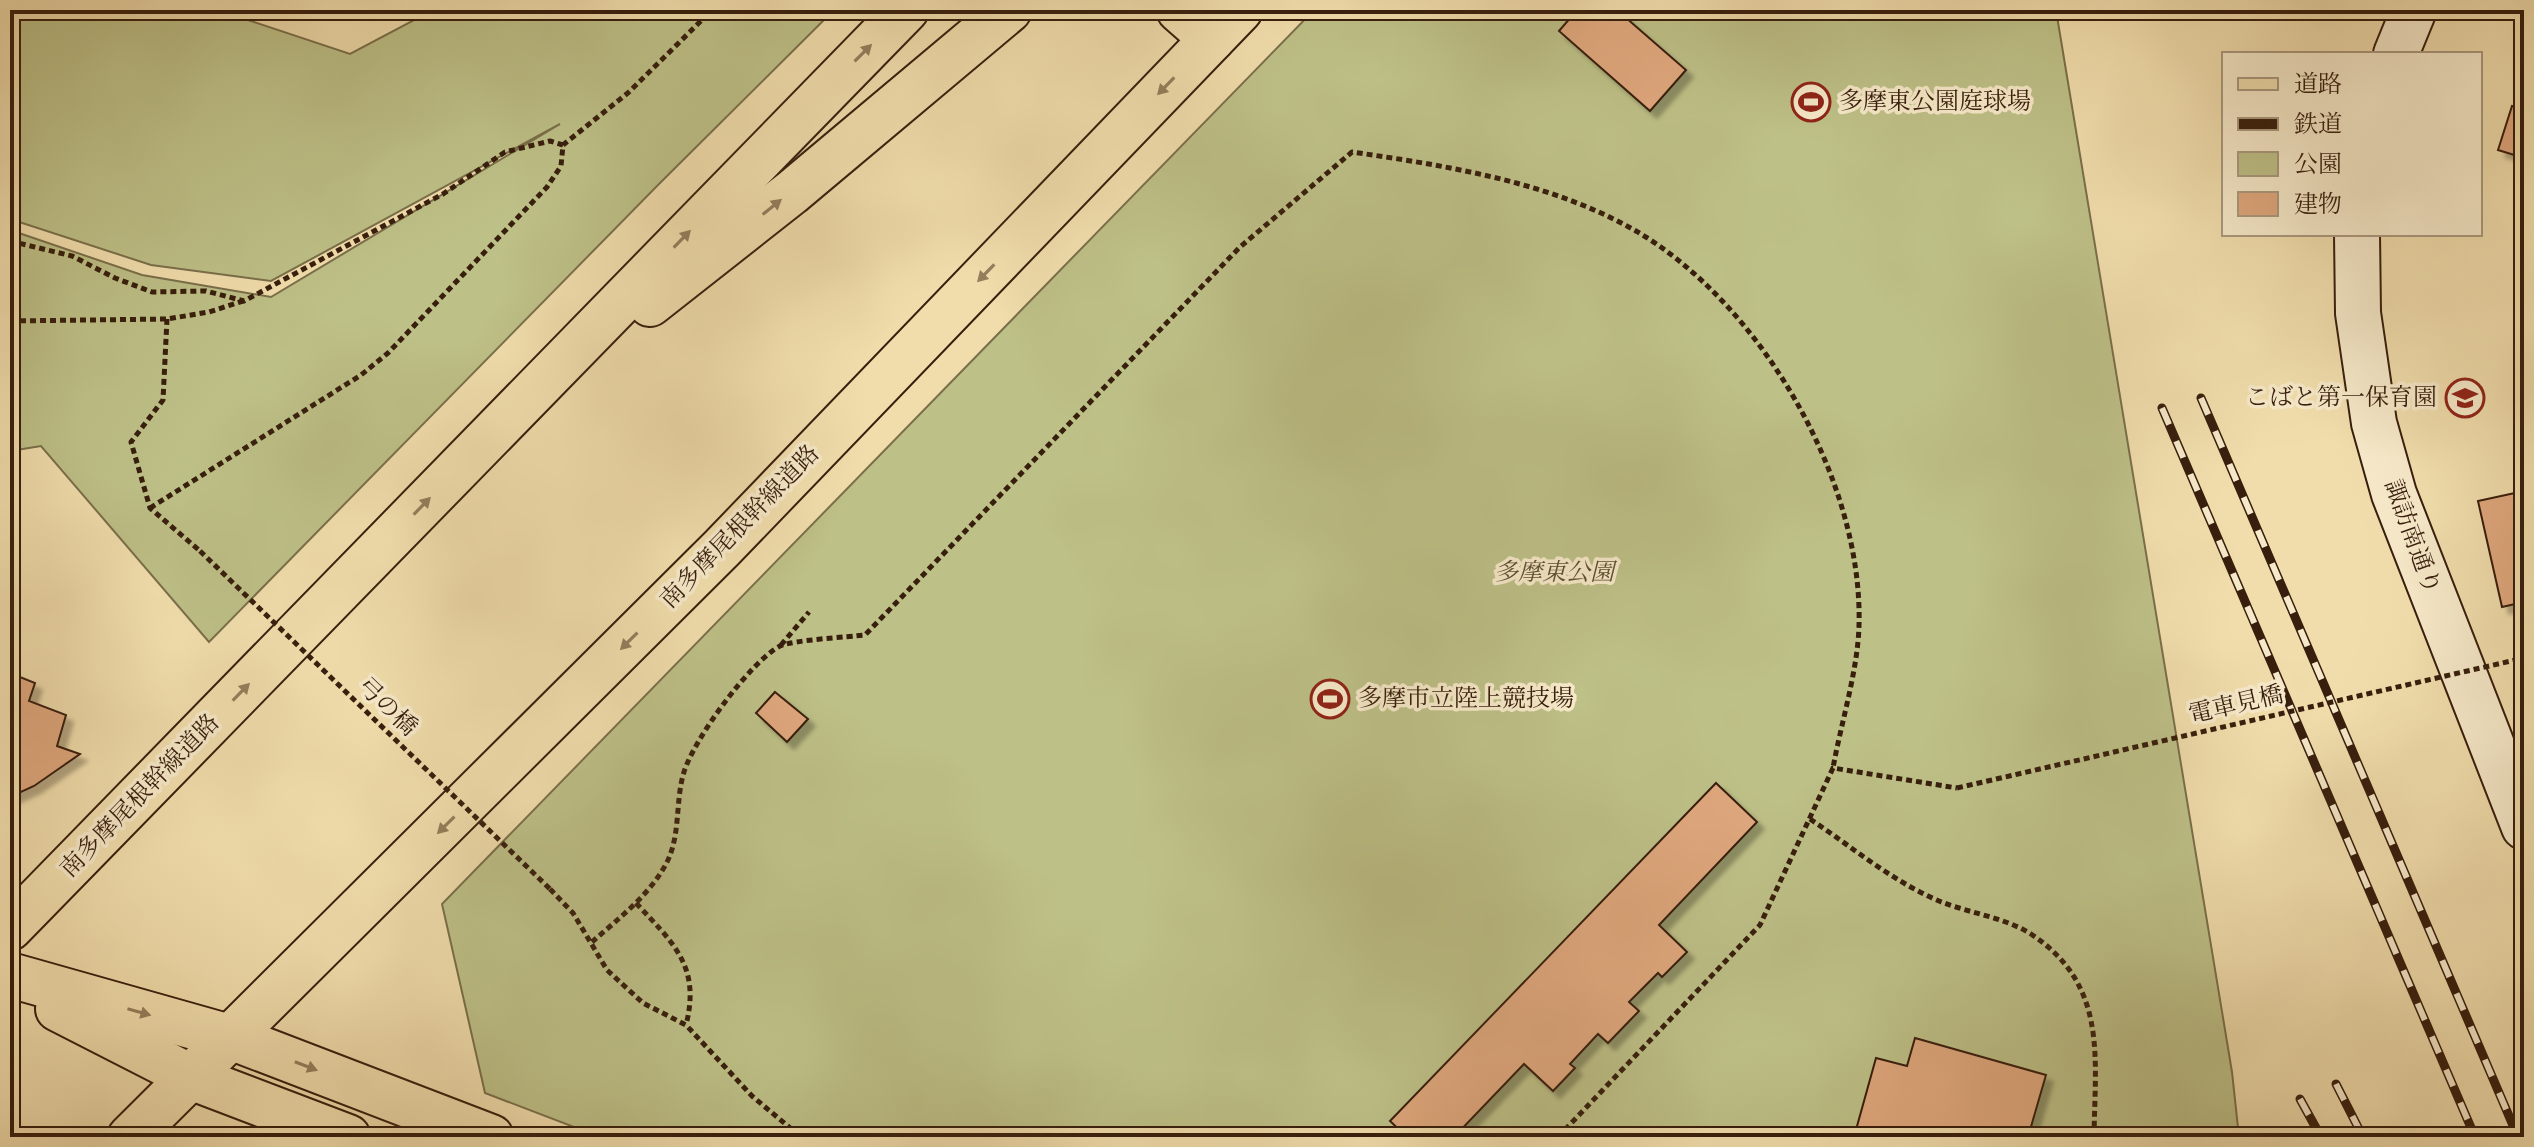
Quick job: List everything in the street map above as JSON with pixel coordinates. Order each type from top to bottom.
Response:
[{"type":"main road","name":"南多摩尾根幹線道路","points":[[10,928],[906,10]]},
{"type":"main road","points":[[533,392],[791,193],[1009,10]]},
{"type":"main road","points":[[1179,10],[1226,25]]},
{"type":"main road","name":"南多摩尾根幹線道路","points":[[193,1078],[722,548],[1226,25]]},
{"type":"main road","points":[[10,975],[233,1038],[491,1137]]},
{"type":"main road","points":[[10,984],[193,1078],[348,1137]]},
{"type":"main road","points":[[130,1137],[193,1078]]},
{"type":"street","points":[[2397,52],[2414,10]]},
{"type":"street","name":"諏訪南通り","points":[[2357,236],[2358,313],[2374,423],[2394,494],[2524,827]]},
{"type":"path","points":[[167,319],[163,400],[131,442],[150,508],[361,375],[388,353],[547,187],[561,166],[563,145],[629,92],[712,10]]},
{"type":"path","points":[[10,321],[167,319],[209,312],[244,301],[443,194],[505,152],[550,141],[563,145]]},
{"type":"path","points":[[781,646],[865,635],[1240,247],[1352,152],[1440,165],[1544,192],[1635,231],[1717,293],[1789,389],[1828,461],[1845,520],[1858,592],[1859,628],[1833,768],[1760,925],[1558,1137]]},
{"type":"path","points":[[10,241],[72,256],[115,278],[152,292],[206,291],[244,301]]},
{"type":"path","name":"弓の橋","points":[[150,508],[200,551],[550,889],[573,913],[607,970],[643,1003],[686,1025],[752,1096],[801,1137]]},
{"type":"path","points":[[592,942],[636,903],[667,863],[675,836],[684,773],[693,751],[735,690],[781,646],[809,612]]},
{"type":"path","name":"電車見橋","points":[[1833,768],[1957,788],[2524,658]]},
{"type":"path","points":[[1810,819],[1908,886],[2030,933],[2063,962],[2091,1007],[2096,1037],[2094,1137]]},
{"type":"path","points":[[636,903],[676,946],[692,982],[686,1025]]},
{"type":"green space","points":[[10,10],[218,10],[350,54],[433,10],[834,10],[209,642],[41,446],[10,451],[10,230],[142,275],[271,297],[560,124],[271,281],[151,265],[10,219]]},
{"type":"green space","name":"多摩東公園","points":[[1314,10],[2056,10],[2232,1072],[2239,1137],[600,1137],[485,1093],[442,904]]},
{"type":"building","points":[[1577,10],[1617,10],[1686,70],[1650,111],[1559,31]]},
{"type":"building","points":[[2512,106],[2524,109],[2524,158],[2498,150]]},
{"type":"building","points":[[2524,491],[2524,602],[2502,607],[2478,501]]},
{"type":"building","points":[[10,673],[35,683],[29,701],[66,715],[57,746],[80,754],[34,786],[10,797]]},
{"type":"building","points":[[775,692],[808,719],[787,742],[756,713]]},
{"type":"building","points":[[1716,783],[1757,822],[1659,925],[1687,952],[1662,977],[1658,973],[1629,1002],[1639,1011],[1608,1043],[1598,1034],[1570,1064],[1575,1068],[1553,1091],[1524,1064],[1454,1137],[1407,1137],[1390,1121]]},
{"type":"building","points":[[1915,1038],[2046,1075],[2028,1137],[1854,1137],[1876,1058],[1907,1066]]},
{"type":"railway","points":[[2201,398],[2518,1137]]},
{"type":"railway","points":[[2162,408],[2475,1137]]},
{"type":"railway","points":[[2336,1084],[2363,1137]]},
{"type":"railway","points":[[2300,1099],[2321,1137]]},
{"type":"place","name":"多摩東公園庭球場","points":[[1811,102]]},
{"type":"place","name":"こばと第一保育園","points":[[2465,398]]},
{"type":"place","name":"多摩市立陸上競技場","points":[[1330,699]]}]
